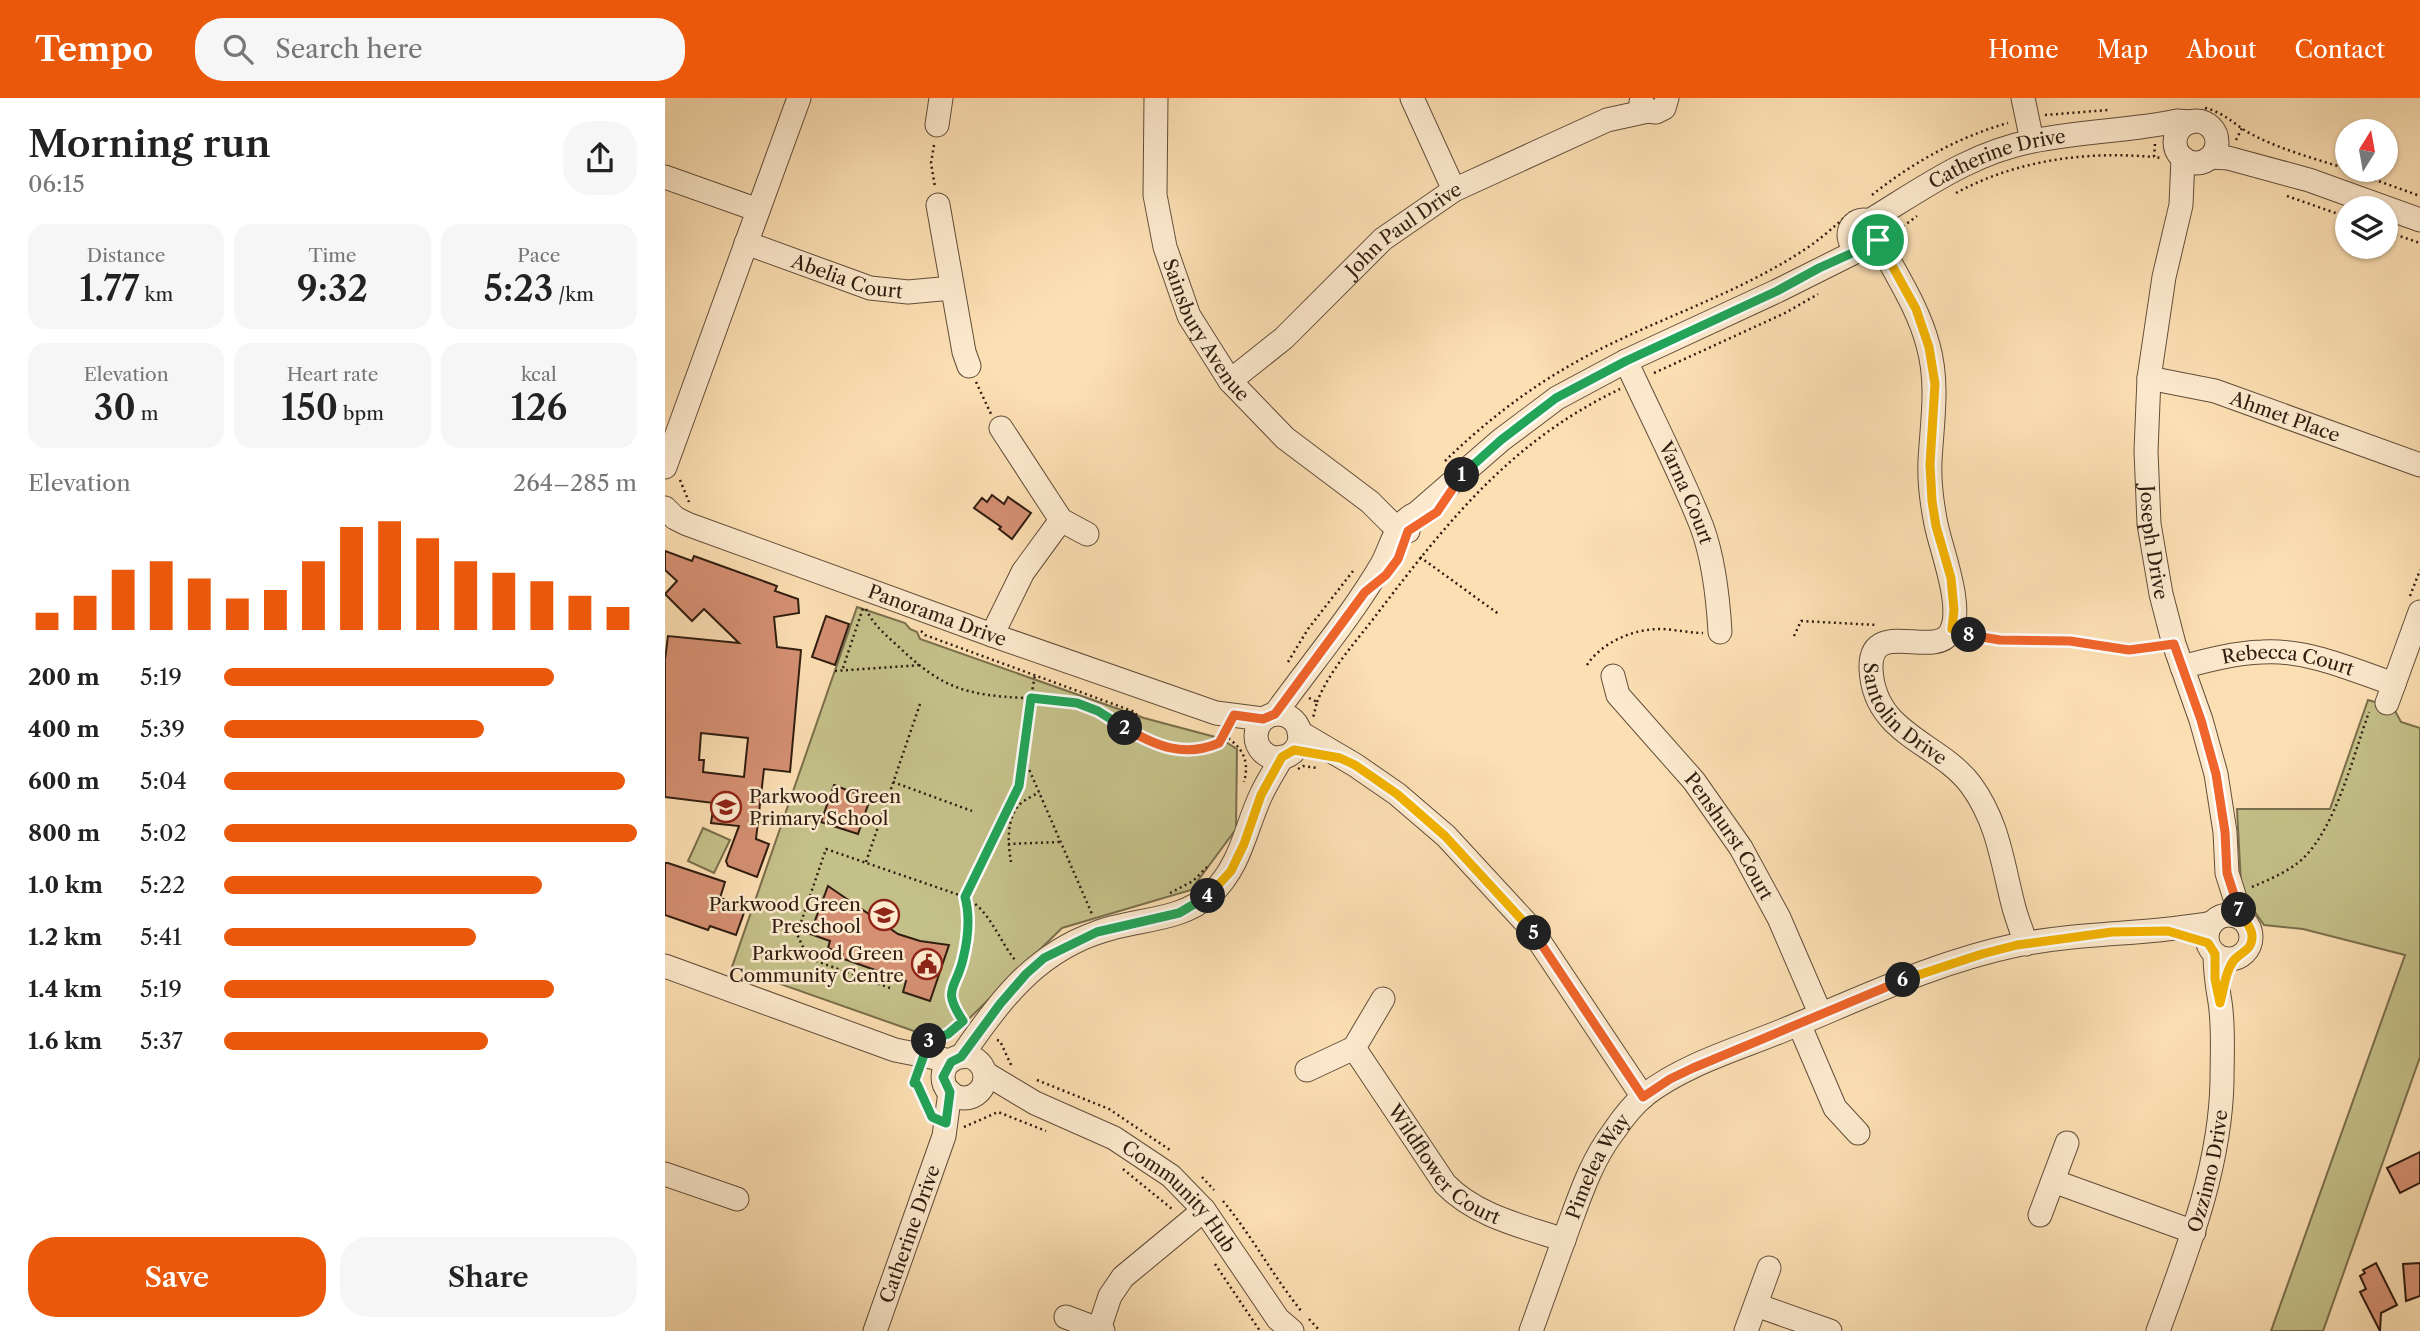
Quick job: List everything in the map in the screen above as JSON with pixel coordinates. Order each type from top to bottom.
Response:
[{"type":"street","points":[[672,473],[746,243],[799,98]]},
{"type":"street","points":[[937,125],[941,98]]},
{"type":"street","name":"Sainsbury Avenue","points":[[1156,98],[1154,195],[1164,247],[1189,316],[1230,382],[1285,438],[1402,527]]},
{"type":"street","points":[[1412,98],[1454,190]]},
{"type":"street","points":[[2023,98],[2032,141]]},
{"type":"street","name":"John Paul Drive","points":[[1230,382],[1284,338],[1383,239],[1454,190],[1607,120],[1656,101]]},
{"type":"street","name":"Catherine Drive","points":[[1402,527],[1501,440],[1556,398],[1631,372],[1869,241],[1960,165],[1997,150],[2032,141],[2177,121],[2192,122]]},
{"type":"street","points":[[2192,122],[2204,123],[2214,131],[2217,144],[2192,157],[2176,135],[2185,124],[2192,122]]},
{"type":"street","name":"Catherine Drive","points":[[2214,131],[2309,180]]},
{"type":"street","name":"Catherine Drive","points":[[2083,134],[2161,143],[2192,157],[2228,158],[2309,180],[2420,220]]},
{"type":"street","name":"Joseph Drive","points":[[2192,157],[2164,277],[2149,378],[2146,450],[2149,524],[2161,594],[2174,644],[2201,720],[2216,774],[2230,882],[2241,918],[2251,929],[2248,950],[2217,939],[2230,882]]},
{"type":"street","points":[[665,177],[758,210]]},
{"type":"street","points":[[938,205],[964,352],[969,366]]},
{"type":"street","points":[[1869,241],[1899,279],[1916,309],[1929,347],[1935,384],[1930,464],[1932,501],[1936,526],[1951,578],[1954,610],[1952,629]]},
{"type":"street","name":"Abelia Court","points":[[746,243],[870,288],[908,292],[952,288]]},
{"type":"street","name":"Varna Court","points":[[1631,372],[1702,528],[1718,600],[1720,632]]},
{"type":"street","name":"Ahmet Place","points":[[2149,378],[2215,391],[2420,465]]},
{"type":"street","points":[[1000,428],[1061,520],[1087,534]]},
{"type":"street","name":"Panorama Drive","points":[[665,508],[675,518],[687,524],[1224,723],[1284,738]]},
{"type":"street","points":[[992,635],[1023,572],[1061,520]]},
{"type":"street","points":[[979,1028],[1026,974],[1044,958],[1097,932],[1179,913],[1211,894],[1231,871],[1244,844],[1253,783],[1284,738],[1308,690],[1402,527]]},
{"type":"street","points":[[2388,689],[2413,610]]},
{"type":"street","name":"Santolin Drive","points":[[1952,629],[1943,640],[1933,643],[1894,641],[1879,646],[1871,660],[1874,684],[1892,721],[1906,735],[1955,768],[1986,807],[1996,831],[2022,945]]},
{"type":"street","name":"Rebecca Court","points":[[2182,667],[2215,658],[2265,651],[2305,656],[2388,689]]},
{"type":"street","name":"Penshurst Court","points":[[1613,676],[1618,695],[1694,780],[1741,848],[1779,918],[1835,1108],[1859,1133]]},
{"type":"street","points":[[1284,738],[1355,765],[1397,794],[1445,836],[1529,926],[1643,1097]]},
{"type":"street","name":"Pimelea Way","points":[[1531,1331],[1594,1163],[1614,1130],[1643,1097],[1670,1079],[1809,1018],[1935,968],[2022,945],[2112,932],[2168,931],[2217,939],[2228,914],[2241,918]]},
{"type":"street","name":"Ozzimo Drive","points":[[2158,1331],[2194,1232],[2213,1161],[2219,1122],[2222,1083],[2220,1003],[2215,979],[2217,939]]},
{"type":"street","name":"Community Hub","points":[[667,968],[895,1050],[921,1063],[965,1078],[1003,1099],[1035,1103],[1114,1138],[1171,1176],[1196,1217],[1278,1320],[1289,1330]]},
{"type":"street","points":[[1307,1070],[1354,1048],[1383,999]]},
{"type":"street","name":"Catherine Drive","points":[[875,1331],[965,1078],[979,1028]]},
{"type":"street","name":"Wildflower Court","points":[[1354,1048],[1445,1184],[1458,1198],[1479,1211],[1564,1240]]},
{"type":"street","points":[[2040,1215],[2067,1143]]},
{"type":"street","points":[[665,1174],[737,1199]]},
{"type":"street","points":[[2053,1181],[2194,1232]]},
{"type":"street","points":[[1066,1317],[1101,1330],[1110,1296],[1123,1277],[1196,1217]]},
{"type":"street","points":[[1746,1331],[1769,1268]]},
{"type":"street","points":[[1756,1305],[1830,1331]]},
{"type":"path","points":[[937,125],[931,163],[938,205]]},
{"type":"path","points":[[1954,194],[1996,174],[2063,158],[2093,155],[2154,157]]},
{"type":"path","points":[[2381,182],[2420,196]]},
{"type":"path","points":[[1869,241],[1891,247],[1890,237],[1916,204]]},
{"type":"path","points":[[2398,235],[2420,243]]},
{"type":"path","points":[[1332,756],[1318,768],[1303,766],[1284,738],[1313,717],[1308,690],[1336,668],[1464,504],[1526,447],[1598,400],[1631,372],[1784,313],[1823,291]]},
{"type":"path","points":[[969,366],[984,402],[1000,428]]},
{"type":"path","points":[[672,473],[691,507]]},
{"type":"path","points":[[1420,557],[1500,615]]},
{"type":"path","points":[[2413,610],[2420,570]]},
{"type":"path","points":[[843,670],[864,605],[871,620],[921,666],[943,682],[968,693],[1077,703],[1098,711],[1145,740],[1179,750],[1192,751],[1219,743],[1224,723]]},
{"type":"path","points":[[1794,636],[1801,621],[1887,625]]},
{"type":"path","points":[[1587,664],[1604,647],[1636,633],[1661,629],[1684,633],[1720,632]]},
{"type":"path","points":[[1952,629],[1991,640],[2070,641],[2129,650],[2174,644]]},
{"type":"path","points":[[835,671],[921,666]]},
{"type":"path","points":[[979,1028],[929,1041],[914,1083],[917,1084],[932,1117],[947,1128],[966,1127],[1003,1099],[1015,1072],[1000,1041],[979,1028],[952,1003],[950,993],[963,960],[969,910],[965,897],[1019,786],[1024,736],[1035,675]]},
{"type":"path","points":[[2230,882],[2247,889],[2279,875],[2301,861],[2326,829],[2388,689]]},
{"type":"path","points":[[866,862],[920,704]]},
{"type":"path","points":[[1224,723],[1240,746],[1253,783]]},
{"type":"path","points":[[1024,757],[1092,914],[1100,912]]},
{"type":"path","points":[[893,782],[972,811]]},
{"type":"path","points":[[1010,862],[1008,844],[1011,823],[1019,806],[1039,792]]},
{"type":"path","points":[[1008,844],[1061,841]]},
{"type":"path","points":[[890,988],[808,958],[797,934],[826,849],[976,902],[1015,960]]},
{"type":"path","points":[[1169,893],[1193,881],[1212,863]]},
{"type":"path","points":[[1003,1099],[1051,1132]]},
{"type":"path","points":[[1117,1165],[1196,1217]]},
{"type":"path","points":[[1213,1260],[1260,1331]]},
{"type":"shaded area","points":[[857,607],[905,623],[917,632],[920,639],[1144,718],[1219,738],[1237,749],[1236,829],[1191,890],[1062,928],[945,1042],[732,967]]},
{"type":"shaded area","points":[[2368,700],[2393,707],[2401,722],[2420,728],[2420,1057],[2323,1331],[2271,1331],[2405,955],[2303,929],[2264,925],[2248,902],[2241,884],[2237,809],[2330,809]]},
{"type":"shaded area","points":[[703,828],[730,840],[714,873],[688,861]]},
{"type":"building","points":[[992,495],[1004,504],[1008,497],[1031,513],[1012,539],[999,529],[1001,527],[974,508],[982,498],[987,502]]},
{"type":"building","points":[[665,551],[692,561],[694,556],[777,586],[775,591],[798,599],[799,613],[774,617],[777,647],[801,650],[790,772],[764,769],[756,839],[769,844],[757,877],[728,866],[726,861],[739,826],[711,823],[714,803],[665,797],[665,660],[668,636],[739,643],[704,609],[692,621],[665,594],[677,581],[665,570]],"holes":[[[701,733],[748,738],[744,777],[703,772],[704,760],[699,760]]]},
{"type":"building","points":[[826,616],[849,624],[835,665],[812,657]]},
{"type":"building","points":[[834,785],[870,799],[858,834],[821,822]]},
{"type":"building","points":[[665,863],[725,882],[720,898],[746,907],[736,935],[710,926],[708,930],[665,915]]},
{"type":"building","name":"Parkwood Green Preschool","points":[[828,886],[898,934],[920,941],[949,945],[930,1001],[903,992],[906,981],[841,958],[843,954],[828,948],[830,941],[810,934]]},
{"type":"building","points":[[2420,1152],[2420,1183],[2400,1193],[2387,1168]]},
{"type":"building","points":[[2376,1263],[2397,1305],[2381,1313],[2380,1331],[2360,1292],[2366,1289],[2360,1276],[2365,1273],[2363,1270]]},
{"type":"building","points":[[2420,1263],[2420,1296],[2406,1301],[2403,1264]]},
{"type":"place","name":"Parkwood Green Primary School","points":[[726,807]]},
{"type":"place","name":"Parkwood Green Preschool","points":[[884,915]]},
{"type":"place","name":"Parkwood Green Community Centre","points":[[927,964]]},
{"type":"route","points":[[1878,240],[1916,309],[1929,347],[1935,384],[1930,464],[1932,501],[1936,526],[1951,578],[1954,610],[1952,629],[1991,640],[2070,641],[2129,650],[2174,644],[2201,720],[2216,774],[2225,832],[2227,873],[2241,918],[2247,922],[2252,936],[2248,950],[2235,958],[2227,975],[2220,1003],[2215,979],[2215,954],[2208,943],[2168,931],[2112,932],[2017,945],[1906,978],[1693,1068],[1643,1097],[1529,926],[1445,836],[1397,794],[1355,765],[1325,754],[1294,750],[1282,757],[1261,795],[1244,844],[1231,871],[1211,894],[1179,913],[1097,932],[1044,958],[1000,1004],[961,1057],[955,1058],[947,1066],[943,1077],[950,1092],[946,1123],[932,1117],[917,1084],[914,1083],[929,1041],[948,1034],[963,1021],[952,1003],[950,993],[963,960],[969,910],[965,897],[1019,786],[1031,698],[1077,703],[1098,711],[1145,740],[1192,751],[1219,743],[1234,715],[1263,719],[1275,714],[1365,592],[1386,575],[1398,559],[1408,531],[1437,512],[1457,480],[1501,440],[1556,398],[1626,361],[1777,291],[1819,268],[1859,250],[1868,250],[1876,245],[1878,240]]}]
